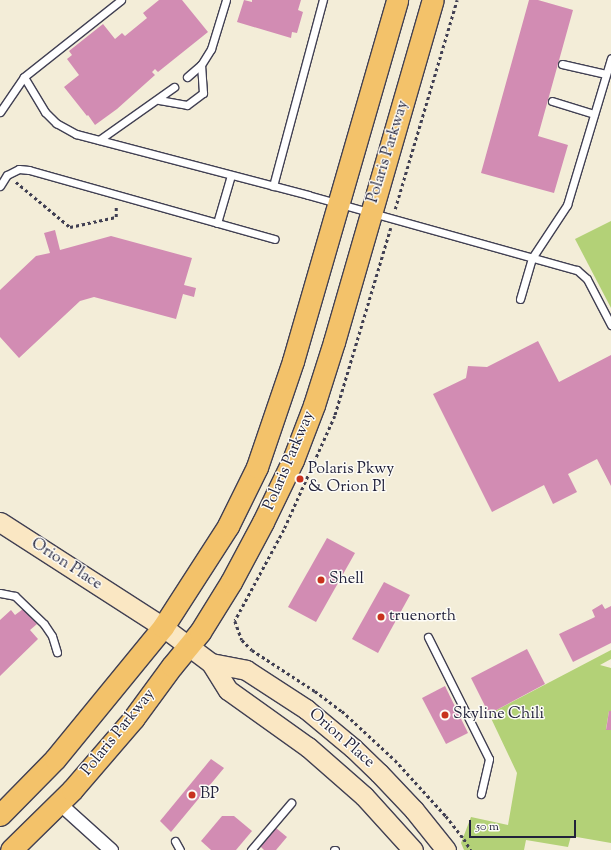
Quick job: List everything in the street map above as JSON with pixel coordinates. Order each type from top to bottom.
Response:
[{"type":"main road","name":"Polaris Parkway","points":[[0,815],[55,759],[163,627],[228,526],[257,467],[294,361],[397,0]]},
{"type":"main road","name":"Polaris Parkway","points":[[11,850],[58,803],[133,719],[200,632],[231,582],[263,522],[293,460],[314,406],[434,0]]},
{"type":"main road","name":"Orion Place","points":[[0,522],[189,645],[211,663],[228,690],[308,746],[364,796],[413,850]]},
{"type":"main road","name":"Orion Place","points":[[211,663],[246,670],[306,709],[354,748],[379,773],[414,810],[446,850]]},
{"type":"street","points":[[58,803],[111,850]]},
{"type":"lane","points":[[0,112],[24,77],[121,0]]},
{"type":"lane","points":[[187,76],[201,64],[211,49],[226,0]]},
{"type":"lane","points":[[273,186],[323,0]]},
{"type":"lane","points":[[520,299],[532,258],[567,205],[611,58]]},
{"type":"lane","points":[[159,100],[186,105],[202,93],[201,64]]},
{"type":"lane","points":[[562,64],[606,74]]},
{"type":"lane","points":[[24,77],[45,112],[56,123],[76,134],[273,186],[577,270],[587,279],[611,325]]},
{"type":"lane","points":[[99,140],[159,100],[174,87]]},
{"type":"lane","points":[[552,101],[594,114]]},
{"type":"lane","points":[[0,186],[7,175],[19,169],[29,170],[274,239]]},
{"type":"lane","points":[[217,223],[231,175]]},
{"type":"lane","points":[[0,593],[15,596],[44,624],[52,636],[57,652]]},
{"type":"lane","points":[[428,637],[489,759],[481,794]]},
{"type":"lane","points":[[252,850],[291,803]]},
{"type":"lane","points":[[175,841],[180,850]]},
{"type":"path","points":[[457,0],[433,77],[335,416],[284,530],[235,621],[242,640],[252,650],[302,681],[326,699],[395,760],[446,816],[471,850]]},
{"type":"path","points":[[7,175],[70,227],[116,216],[117,195]]},
{"type":"green space","points":[[611,221],[611,308],[575,239]]},
{"type":"green space","points":[[611,650],[611,659],[600,665],[611,668],[611,711],[609,711],[606,729],[611,730],[611,843],[571,836],[568,847],[526,840],[524,850],[464,850],[461,843],[471,817],[508,825],[517,773],[489,714]]},
{"type":"building","points":[[159,0],[182,0],[208,32],[158,72],[155,69],[152,72],[155,75],[117,109],[95,125],[64,87],[79,75],[67,59],[72,55],[69,51],[103,24],[115,39],[122,33],[125,36],[147,18],[143,13]]},
{"type":"building","points":[[244,0],[252,2],[252,0],[301,0],[298,10],[303,12],[297,33],[292,32],[291,38],[237,22]]},
{"type":"building","points":[[529,0],[538,0],[573,10],[538,136],[568,145],[554,193],[481,173]]},
{"type":"building","points":[[55,230],[60,250],[111,236],[192,258],[184,285],[196,288],[194,297],[183,294],[176,319],[94,297],[80,301],[19,358],[0,337],[0,290],[36,256],[50,253],[44,233]]},
{"type":"building","points":[[538,341],[559,382],[611,355],[611,486],[597,459],[568,474],[577,492],[553,504],[544,485],[492,512],[433,394],[466,378],[468,366],[487,367]]},
{"type":"building","name":"Shell","points":[[327,538],[355,553],[316,622],[288,607]]},
{"type":"building","name":"truenorth","points":[[384,582],[410,595],[378,653],[352,639]]},
{"type":"building","points":[[602,604],[605,609],[611,606],[611,643],[573,662],[559,634],[595,617],[592,610]]},
{"type":"building","points":[[23,609],[37,624],[30,630],[38,639],[0,676],[0,620],[11,610],[15,615]]},
{"type":"building","points":[[527,649],[545,684],[489,714],[471,678]]},
{"type":"building","name":"Skyline Chili","points":[[445,686],[468,733],[446,744],[422,698]]},
{"type":"building","points":[[609,711],[611,711],[611,730],[606,730]]},
{"type":"building","name":"BP","points":[[211,759],[224,768],[171,832],[160,821]]},
{"type":"building","points":[[222,816],[234,816],[252,831],[236,850],[211,850],[201,841]]},
{"type":"building","points":[[276,828],[287,837],[276,850],[264,850],[260,846]]},
{"type":"place","name":"Polaris Pkwy & Orion Pl","points":[[300,479]]},
{"type":"place","name":"Shell","points":[[321,580]]},
{"type":"place","name":"truenorth","points":[[381,617]]},
{"type":"place","name":"Skyline Chili","points":[[445,715]]},
{"type":"place","name":"BP","points":[[192,795]]}]
